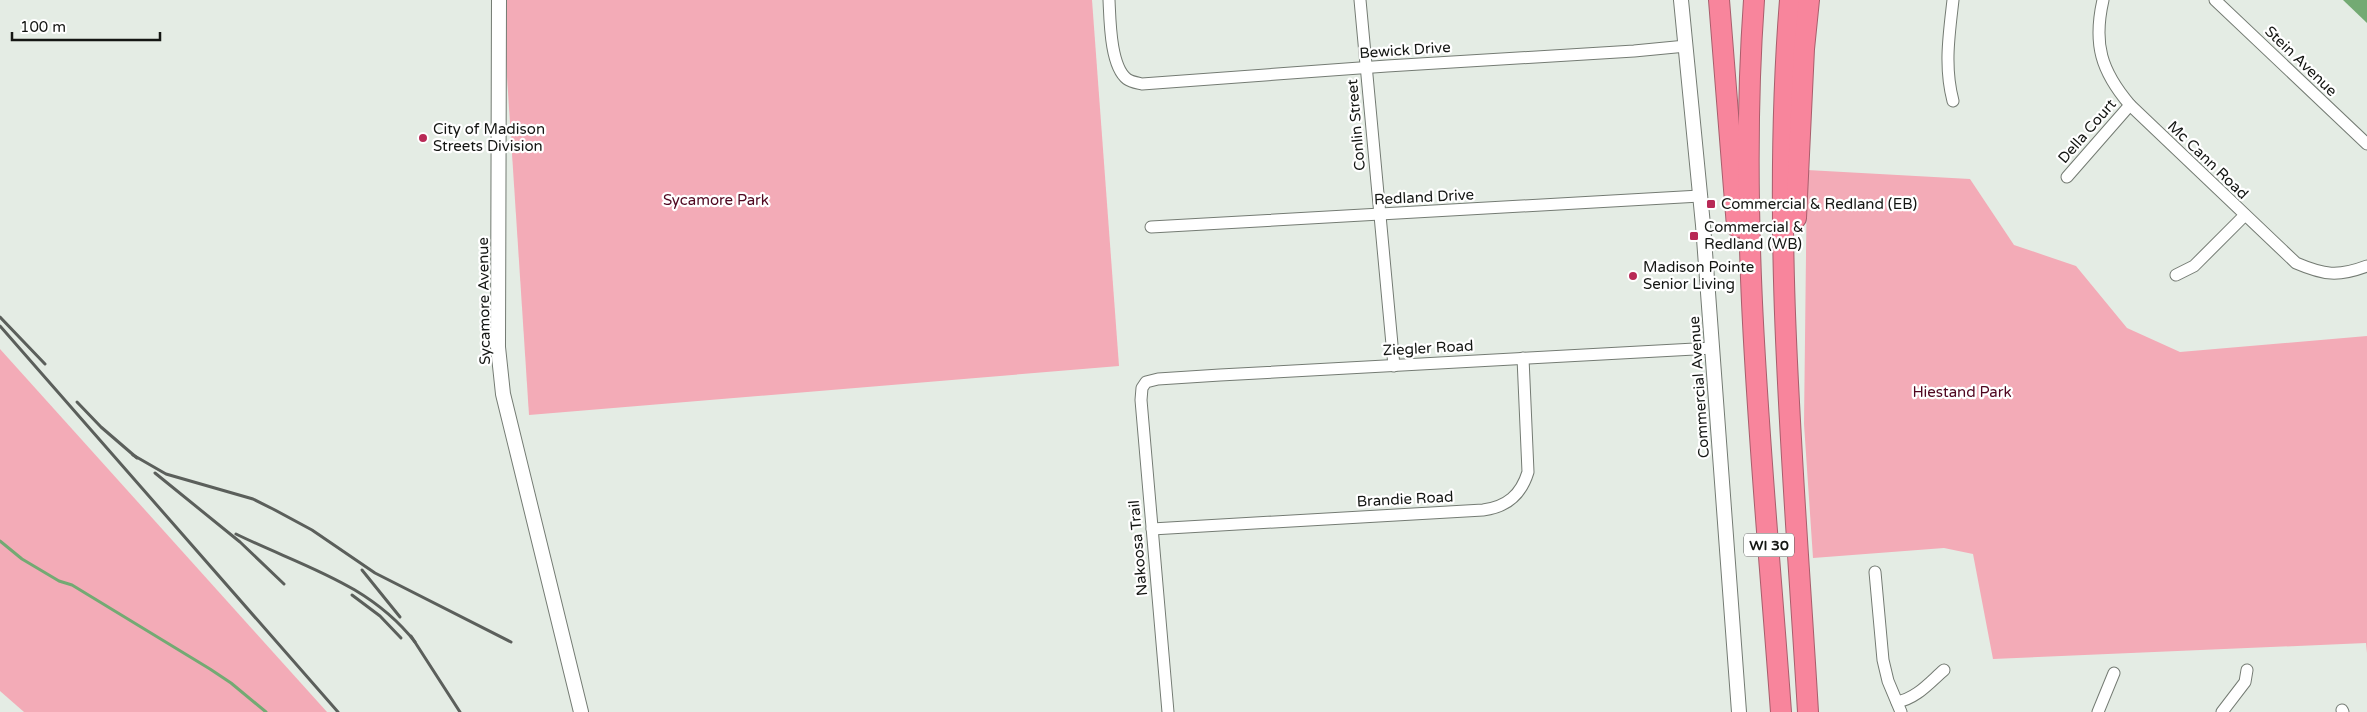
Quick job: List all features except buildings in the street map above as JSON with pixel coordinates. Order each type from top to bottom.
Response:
[{"type":"highway","points":[[1720,0],[1740,255],[1759,401]]},
{"type":"highway","name":"WI 30","points":[[1754,0],[1750,117],[1749,240],[1781,712]]},
{"type":"highway","name":"WI 30","points":[[1790,0],[1783,184],[1791,430],[1808,712]]},
{"type":"highway","points":[[1791,430],[1796,208],[1804,50],[1809,0]]},
{"type":"street","name":"Sycamore Avenue","points":[[499,0],[498,348],[503,394],[581,712]]},
{"type":"street","name":"Bewick Drive","points":[[1109,0],[1116,58],[1127,79],[1142,84],[1686,46]]},
{"type":"street","name":"Conlin Street","points":[[1360,0],[1394,366]]},
{"type":"street","name":"Commercial Avenue","points":[[1681,0],[1713,348],[1740,712]]},
{"type":"street","points":[[1953,101],[1947,80],[1946,57],[1954,0]]},
{"type":"street","name":"Mc Cann Road","points":[[2103,0],[2098,30],[2098,45],[2103,64],[2114,87],[2130,105],[2296,263],[2318,272],[2349,273],[2367,266]]},
{"type":"street","name":"Stein Avenue","points":[[2215,0],[2367,144]]},
{"type":"street","name":"Della Court","points":[[2067,177],[2130,105]]},
{"type":"street","name":"Redland Drive","points":[[1151,227],[1700,196]]},
{"type":"street","points":[[2176,275],[2194,266],[2245,216]]},
{"type":"street","name":"Ziegler Road","points":[[1146,382],[1158,378],[1713,348]]},
{"type":"street","name":"Brandie Road","points":[[1152,529],[1483,510],[1500,506],[1521,490],[1528,472],[1523,358]]},
{"type":"street","name":"Nakoosa Trail","points":[[1146,382],[1142,388],[1141,400],[1168,712]]},
{"type":"street","points":[[1875,572],[1883,660],[1899,707],[1916,695],[1944,670]]},
{"type":"street","points":[[2222,712],[2245,682],[2247,670]]},
{"type":"street","points":[[2098,712],[2114,673]]},
{"type":"green space","name":"Sycamore Park","points":[[502,0],[1092,0],[1119,366],[529,415]]},
{"type":"green space","name":"Hiestand Park","points":[[1807,170],[1970,179],[2014,245],[2076,266],[2127,328],[2180,352],[2367,336],[2367,653],[2366,643],[1993,659],[1973,554],[1944,548],[1813,558],[1804,424]]},
{"type":"green space","points":[[0,349],[327,712],[24,712],[0,691]]},
{"type":"shaded area","points":[[2343,0],[2367,0],[2367,23]]},
{"type":"waterway","points":[[0,541],[22,559],[59,581],[72,585],[210,669],[231,683],[266,712]]},
{"type":"railway","points":[[0,317],[45,364]]},
{"type":"railway","points":[[0,326],[338,712]]},
{"type":"railway","points":[[77,402],[101,427],[137,458]]},
{"type":"railway","points":[[133,455],[166,474],[253,499],[312,530],[375,573],[511,642]]},
{"type":"railway","points":[[155,473],[240,542],[284,584]]},
{"type":"railway","points":[[236,534],[355,590],[397,622],[415,642]]},
{"type":"railway","points":[[362,570],[400,617]]},
{"type":"railway","points":[[352,595],[380,616],[401,638]]},
{"type":"railway","points":[[411,636],[460,712]]},
{"type":"place","name":"City of Madison Streets Division","points":[[423,138]]},
{"type":"place","name":"Commercial & Redland (EB)","points":[[1711,204]]},
{"type":"place","name":"Commercial & Redland (WB)","points":[[1694,236]]},
{"type":"place","name":"Madison Pointe Senior Living","points":[[1633,276]]}]
